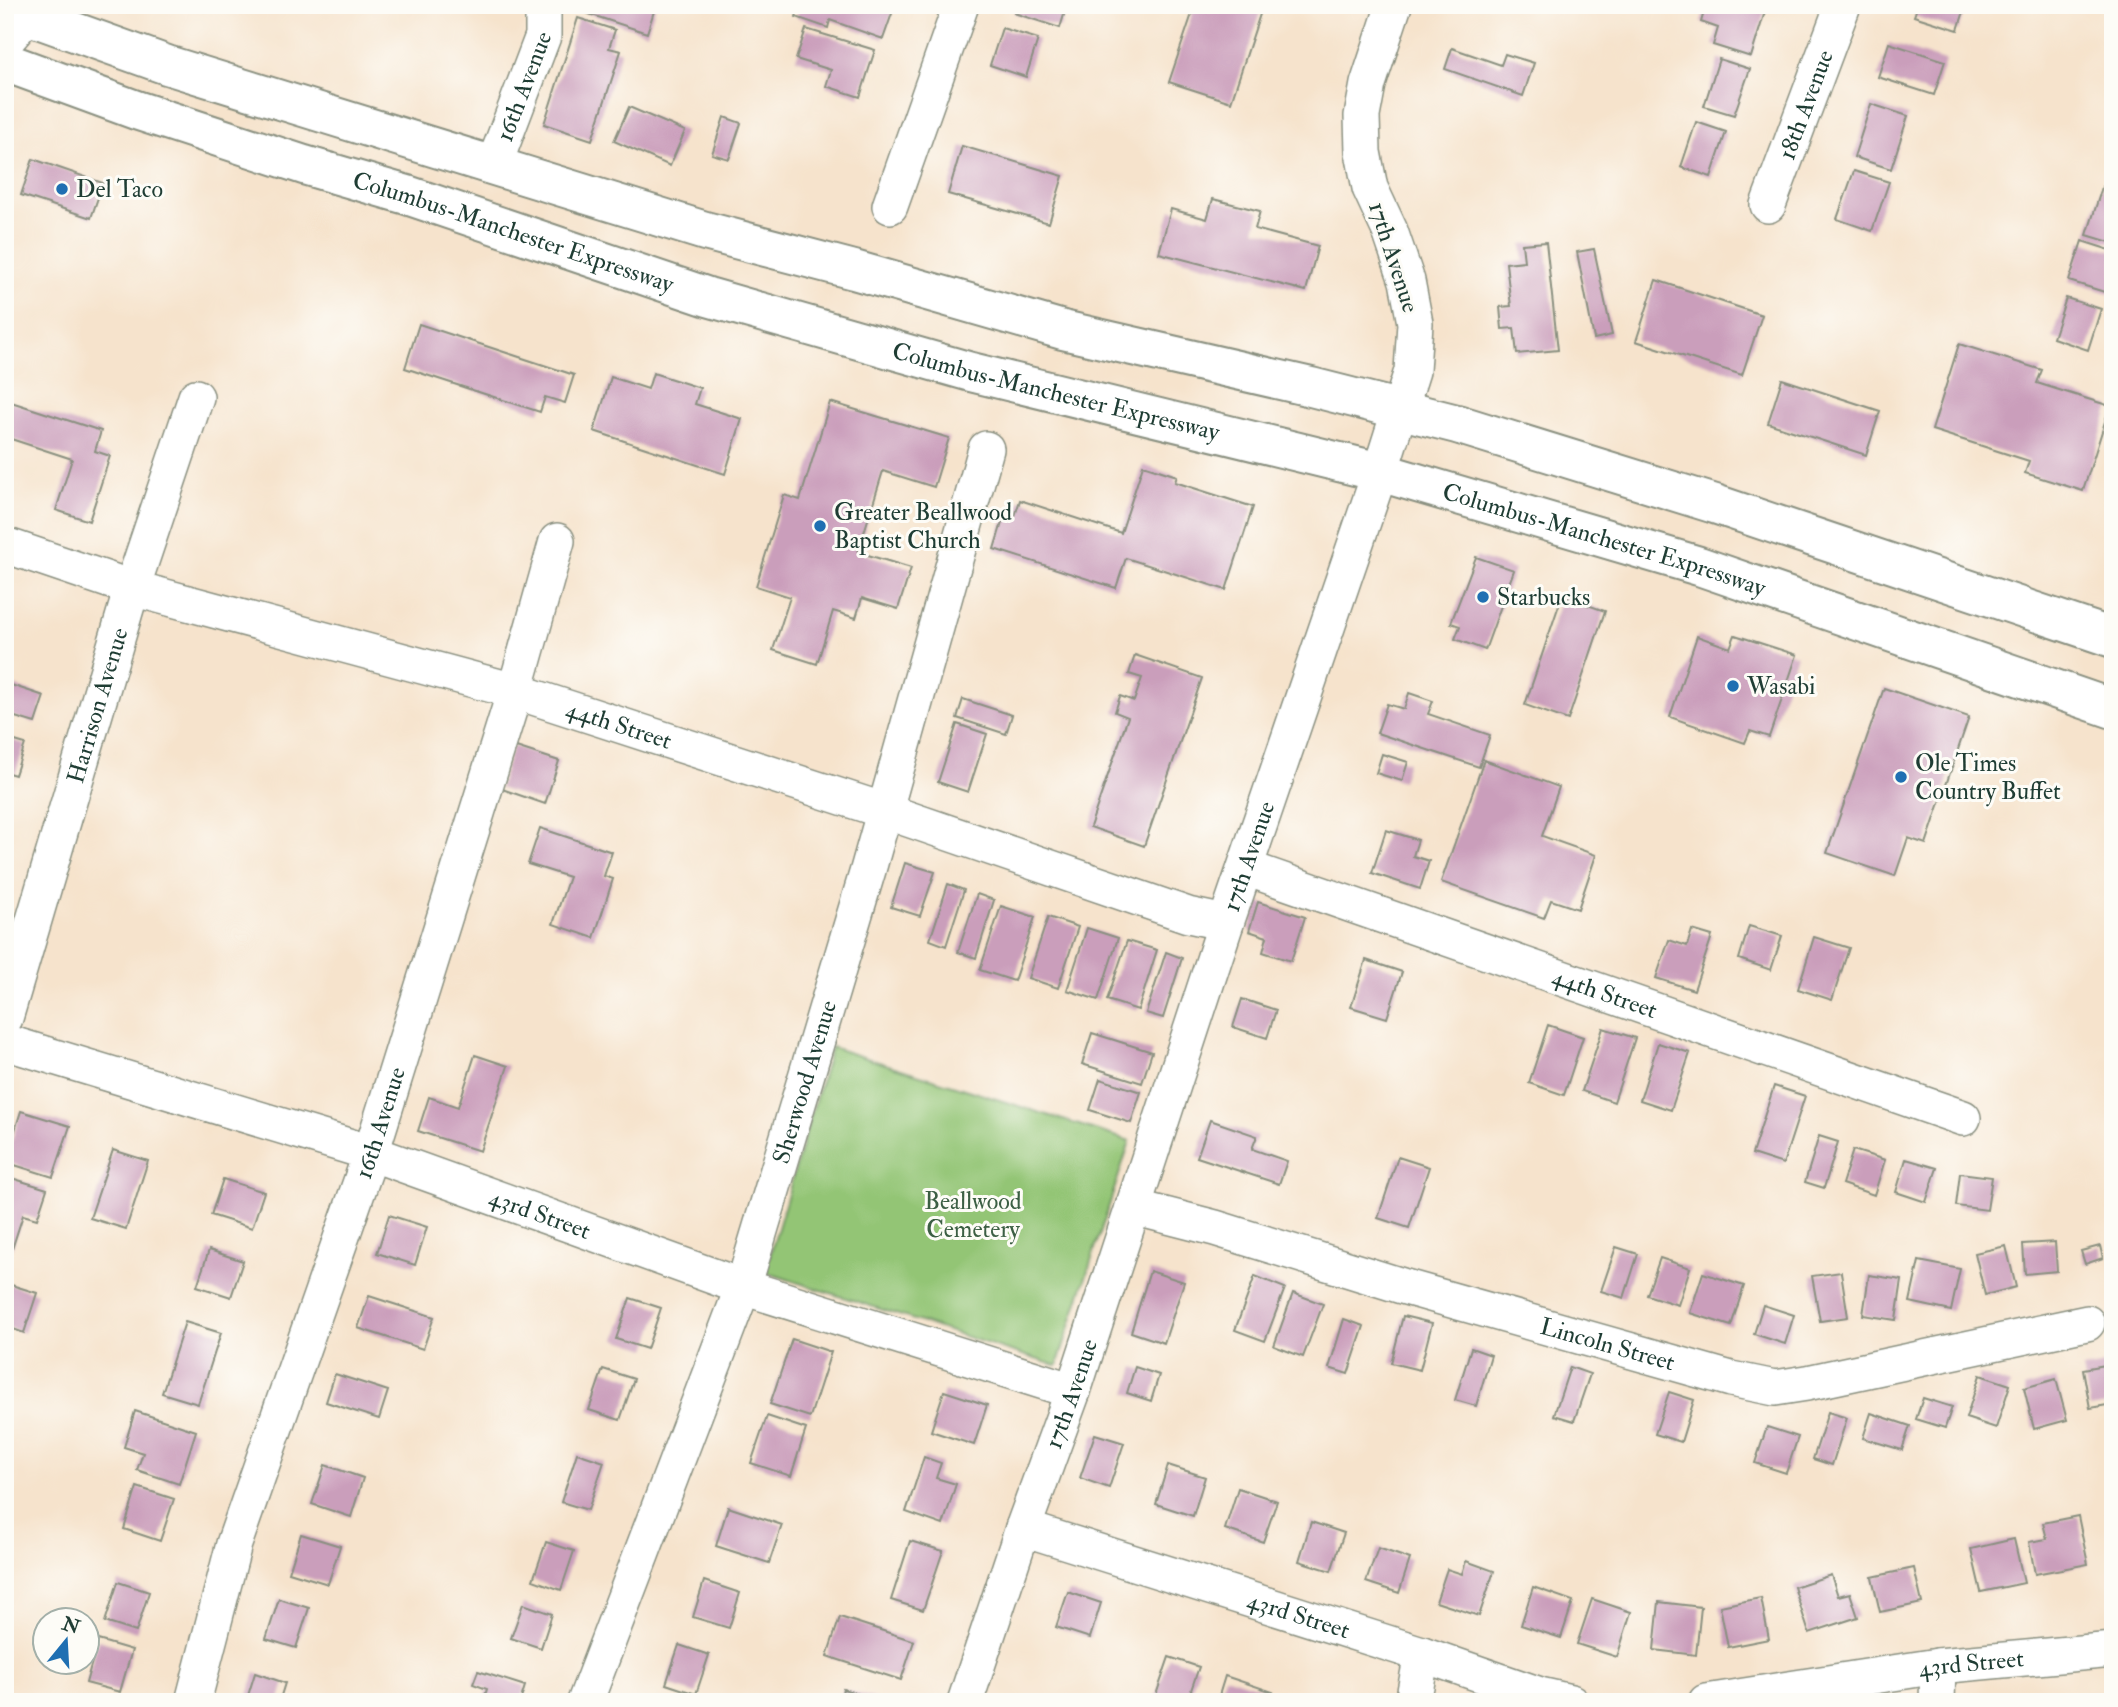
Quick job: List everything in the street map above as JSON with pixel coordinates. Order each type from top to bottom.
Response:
[{"type":"main road","points":[[18,17],[705,231],[854,270],[1063,330],[1457,424],[1716,504],[2113,638]]},
{"type":"main road","name":"Columbus-Manchester Expressway","points":[[5,62],[136,110],[304,165],[407,195],[708,297],[971,372],[1380,472],[1699,566],[2113,709]]},
{"type":"street","name":"16th Avenue","points":[[494,165],[543,36],[543,5]]},
{"type":"street","points":[[890,206],[961,5]]},
{"type":"street","name":"17th Avenue","points":[[965,1702],[1023,1528],[1073,1391],[1226,923],[1380,472],[1412,370],[1415,323],[1407,281],[1390,231],[1370,188],[1363,152],[1362,116],[1368,84],[1394,5]]},
{"type":"street","name":"18th Avenue","points":[[1768,205],[1843,5]]},
{"type":"street","name":"Harrison Avenue","points":[[5,1018],[132,588],[196,397]]},
{"type":"street","name":"Sherwood Avenue","points":[[585,1702],[743,1287],[885,811],[986,449]]},
{"type":"street","name":"16th Avenue","points":[[193,1702],[234,1544],[371,1153],[515,691],[557,541]]},
{"type":"street","name":"44th Street","points":[[5,545],[132,588],[515,691],[885,811],[1188,915],[1226,923]]},
{"type":"street","name":"44th Street","points":[[1245,867],[1963,1118]]},
{"type":"street","name":"43rd Street","points":[[5,1042],[371,1153],[743,1287],[1073,1391]]},
{"type":"street","name":"Lincoln Street","points":[[1133,1207],[1215,1228],[1402,1286],[1731,1379],[1775,1388],[2087,1323]]},
{"type":"street","name":"43rd Street","points":[[1023,1528],[1422,1654],[1540,1695],[1571,1702]]},
{"type":"street","name":"43rd Street","points":[[1706,1702],[1938,1666],[2113,1650]]},
{"type":"street","points":[[1413,1702],[1422,1654]]},
{"type":"street","points":[[1937,1702],[1938,1666]]},
{"type":"green space","name":"Beallwood Cemetery","points":[[831,1047],[1130,1141],[1057,1366],[765,1272]]},
{"type":"building","points":[[588,5],[656,5],[647,33],[586,13]]},
{"type":"building","points":[[800,5],[828,5],[835,8],[836,5],[895,5],[883,39],[830,20],[828,28],[796,17]]},
{"type":"building","points":[[1016,5],[1067,5],[1060,28],[1014,13]]},
{"type":"building","points":[[1195,5],[1263,5],[1231,102],[1169,82]]},
{"type":"building","points":[[1706,5],[1767,5],[1751,57],[1713,45],[1718,28],[1701,22]]},
{"type":"building","points":[[1918,5],[1966,5],[1958,30],[1914,16]]},
{"type":"building","points":[[578,18],[615,30],[609,48],[621,51],[592,140],[544,124]]},
{"type":"building","points":[[1002,28],[1038,39],[1026,77],[990,65]]},
{"type":"building","points":[[806,29],[875,50],[860,97],[826,86],[831,70],[796,59]]},
{"type":"building","points":[[1889,43],[1945,61],[1934,95],[1878,77]]},
{"type":"building","points":[[1452,48],[1501,65],[1505,54],[1534,63],[1523,96],[1445,69]]},
{"type":"building","points":[[1719,59],[1750,69],[1734,115],[1704,106]]},
{"type":"building","points":[[1871,104],[1908,116],[1891,169],[1854,157]]},
{"type":"building","points":[[629,107],[685,131],[670,166],[614,141]]},
{"type":"building","points":[[724,117],[741,123],[729,159],[712,154]]},
{"type":"building","points":[[1696,122],[1726,132],[1711,177],[1681,167]]},
{"type":"building","points":[[962,146],[1063,176],[1049,223],[948,194]]},
{"type":"building","name":"Del Taco","points":[[33,159],[103,183],[91,218],[21,195]]},
{"type":"building","points":[[1854,171],[1889,182],[1872,231],[1837,219]]},
{"type":"building","points":[[2102,187],[2113,191],[2113,243],[2087,235]]},
{"type":"building","points":[[1213,199],[1260,211],[1255,229],[1318,246],[1306,291],[1159,253],[1171,209],[1207,219]]},
{"type":"building","points":[[2082,241],[2113,251],[2111,294],[2069,281]]},
{"type":"building","points":[[1546,242],[1558,350],[1517,354],[1514,328],[1502,329],[1500,307],[1511,306],[1506,263],[1524,261],[1522,244]]},
{"type":"building","points":[[1594,249],[1612,335],[1594,339],[1577,252]]},
{"type":"building","points":[[1656,280],[1762,315],[1742,375],[1636,341]]},
{"type":"building","points":[[2066,298],[2101,309],[2088,350],[2053,338]]},
{"type":"building","points":[[419,324],[574,375],[565,403],[545,397],[540,412],[405,368]]},
{"type":"building","points":[[1959,344],[2042,370],[2037,383],[2110,406],[2083,491],[2025,473],[2029,461],[1932,430]]},
{"type":"building","points":[[653,373],[700,388],[695,404],[742,419],[725,474],[594,431],[611,377],[648,389]]},
{"type":"building","points":[[1782,379],[1880,411],[1866,455],[1768,423]]},
{"type":"building","points":[[5,400],[101,431],[95,451],[110,456],[89,521],[56,510],[72,459],[5,437]]},
{"type":"building","name":"Greater Beallwood Baptist Church","points":[[830,402],[949,438],[934,487],[883,471],[858,552],[911,568],[898,609],[862,598],[856,618],[833,611],[817,664],[773,650],[790,597],[756,586],[784,495],[800,500]]},
{"type":"building","points":[[1143,465],[1177,476],[1175,482],[1253,507],[1226,590],[1126,558],[1116,588],[994,549],[1005,513],[1015,516],[1020,500],[1121,533]]},
{"type":"building","name":"Starbucks","points":[[1476,557],[1514,570],[1485,650],[1455,639],[1460,626],[1451,623]]},
{"type":"building","points":[[1562,596],[1605,611],[1568,720],[1525,705]]},
{"type":"building","name":"Wasabi","points":[[1735,635],[1797,655],[1769,737],[1750,731],[1745,743],[1670,717],[1697,636],[1730,648]]},
{"type":"building","points":[[1135,655],[1202,678],[1144,846],[1090,827],[1128,717],[1115,712],[1120,696],[1134,701],[1142,678],[1129,674]]},
{"type":"building","points":[[5,683],[44,696],[35,723],[5,714]]},
{"type":"building","name":"Ole Times Country Buffet","points":[[1884,688],[1969,717],[1926,844],[1908,838],[1895,876],[1827,853]]},
{"type":"building","points":[[1409,693],[1433,701],[1428,714],[1490,735],[1479,767],[1377,733],[1387,704],[1404,709]]},
{"type":"building","points":[[963,699],[1012,715],[1006,734],[957,718]]},
{"type":"building","points":[[957,724],[987,734],[968,792],[938,782]]},
{"type":"building","points":[[5,738],[25,744],[15,775],[5,772]]},
{"type":"building","points":[[513,746],[559,761],[545,804],[499,788]]},
{"type":"building","points":[[1382,754],[1408,762],[1402,781],[1376,773]]},
{"type":"building","points":[[1484,760],[1559,787],[1542,836],[1596,855],[1578,909],[1551,900],[1544,918],[1441,882]]},
{"type":"building","points":[[540,828],[612,852],[604,876],[613,879],[594,938],[553,924],[569,877],[528,864]]},
{"type":"building","points":[[1386,830],[1418,840],[1413,856],[1429,861],[1420,889],[1372,873]]},
{"type":"building","points":[[905,863],[935,872],[920,916],[891,907]]},
{"type":"building","points":[[948,884],[964,890],[946,946],[930,940]]},
{"type":"building","points":[[977,894],[994,900],[976,958],[958,952]]},
{"type":"building","points":[[1258,902],[1305,917],[1291,961],[1263,952],[1267,937],[1249,931]]},
{"type":"building","points":[[1001,906],[1035,917],[1014,981],[980,970]]},
{"type":"building","points":[[1048,917],[1078,927],[1058,988],[1028,978]]},
{"type":"building","points":[[1749,926],[1782,936],[1771,970],[1739,959]]},
{"type":"building","points":[[1087,928],[1118,938],[1098,1000],[1067,990]]},
{"type":"building","points":[[1692,930],[1712,936],[1694,990],[1656,978],[1669,940],[1687,946]]},
{"type":"building","points":[[1814,937],[1849,948],[1832,1000],[1798,989]]},
{"type":"building","points":[[1127,941],[1157,950],[1138,1010],[1107,1000]]},
{"type":"building","points":[[1166,952],[1182,958],[1163,1018],[1146,1013]]},
{"type":"building","points":[[1366,960],[1402,972],[1387,1018],[1351,1007]]},
{"type":"building","points":[[1242,999],[1276,1010],[1267,1038],[1233,1027]]},
{"type":"building","points":[[1548,1025],[1583,1037],[1564,1095],[1529,1083]]},
{"type":"building","points":[[1603,1028],[1635,1038],[1614,1102],[1582,1091]]},
{"type":"building","points":[[1092,1033],[1152,1052],[1142,1083],[1082,1064]]},
{"type":"building","points":[[1658,1043],[1690,1053],[1671,1110],[1640,1100]]},
{"type":"building","points":[[475,1055],[508,1066],[480,1151],[418,1131],[429,1097],[458,1107]]},
{"type":"building","points":[[1100,1079],[1141,1092],[1131,1123],[1090,1110]]},
{"type":"building","points":[[1774,1086],[1805,1096],[1783,1164],[1752,1154]]},
{"type":"building","points":[[21,1111],[70,1126],[53,1177],[5,1162]]},
{"type":"building","points":[[1210,1120],[1257,1136],[1252,1149],[1287,1161],[1279,1184],[1197,1157]]},
{"type":"building","points":[[1819,1136],[1838,1142],[1824,1188],[1805,1182]]},
{"type":"building","points":[[113,1150],[148,1161],[126,1229],[90,1218]]},
{"type":"building","points":[[1853,1150],[1885,1160],[1874,1195],[1842,1184]]},
{"type":"building","points":[[1398,1157],[1429,1167],[1409,1228],[1378,1218]]},
{"type":"building","points":[[1906,1159],[1937,1168],[1926,1202],[1896,1192]]},
{"type":"building","points":[[1960,1173],[1992,1177],[1987,1210],[1956,1206]]},
{"type":"building","points":[[5,1176],[47,1189],[37,1219],[23,1215],[12,1249],[5,1247]]},
{"type":"building","points":[[223,1179],[264,1192],[252,1228],[211,1215]]},
{"type":"building","points":[[389,1215],[427,1227],[415,1265],[377,1253]]},
{"type":"building","points":[[2055,1242],[2057,1271],[2025,1274],[2023,1244]]},
{"type":"building","points":[[2006,1246],[2016,1287],[1985,1295],[1975,1253]]},
{"type":"building","points":[[2100,1246],[2103,1258],[2085,1264],[2081,1251]]},
{"type":"building","points":[[1616,1247],[1638,1254],[1624,1298],[1601,1291]]},
{"type":"building","points":[[209,1250],[243,1261],[231,1297],[197,1286]]},
{"type":"building","points":[[1660,1258],[1690,1268],[1678,1305],[1647,1295]]},
{"type":"building","points":[[1919,1261],[1960,1269],[1951,1311],[1910,1302]]},
{"type":"building","points":[[1150,1271],[1184,1282],[1164,1343],[1131,1332]]},
{"type":"building","points":[[1841,1272],[1848,1317],[1820,1321],[1812,1276]]},
{"type":"building","points":[[1703,1273],[1744,1286],[1731,1326],[1690,1313]]},
{"type":"building","points":[[1869,1275],[1902,1280],[1896,1320],[1863,1315]]},
{"type":"building","points":[[1255,1276],[1285,1288],[1265,1341],[1235,1330]]},
{"type":"building","points":[[5,1283],[37,1293],[24,1333],[5,1326]]},
{"type":"building","points":[[1293,1293],[1323,1304],[1303,1357],[1274,1346]]},
{"type":"building","points":[[369,1296],[434,1317],[423,1349],[358,1328]]},
{"type":"building","points":[[630,1298],[661,1308],[647,1349],[616,1339]]},
{"type":"building","points":[[1763,1305],[1794,1315],[1785,1344],[1754,1334]]},
{"type":"building","points":[[1403,1316],[1432,1323],[1420,1370],[1391,1363]]},
{"type":"building","points":[[1344,1319],[1364,1326],[1348,1374],[1329,1368]]},
{"type":"building","points":[[185,1322],[221,1333],[198,1404],[162,1393]]},
{"type":"building","points":[[792,1339],[831,1352],[810,1417],[770,1404]]},
{"type":"building","points":[[1471,1348],[1491,1355],[1476,1406],[1455,1400]]},
{"type":"building","points":[[2111,1364],[2113,1404],[2090,1408],[2083,1369]]},
{"type":"building","points":[[1135,1367],[1159,1375],[1151,1401],[1127,1393]]},
{"type":"building","points":[[1570,1367],[1590,1374],[1574,1421],[1554,1415]]},
{"type":"building","points":[[603,1369],[634,1379],[620,1420],[589,1410]]},
{"type":"building","points":[[335,1374],[388,1391],[379,1419],[326,1402]]},
{"type":"building","points":[[1980,1375],[2010,1385],[1996,1428],[1966,1418]]},
{"type":"building","points":[[2056,1379],[2067,1420],[2034,1429],[2024,1388]]},
{"type":"building","points":[[944,1391],[987,1405],[974,1445],[931,1431]]},
{"type":"building","points":[[1669,1392],[1694,1400],[1681,1442],[1655,1434]]},
{"type":"building","points":[[1923,1398],[1952,1407],[1945,1428],[1916,1419]]},
{"type":"building","points":[[135,1411],[196,1431],[179,1484],[137,1470],[143,1453],[124,1447]]},
{"type":"building","points":[[1828,1412],[1847,1418],[1832,1465],[1813,1459]]},
{"type":"building","points":[[1871,1413],[1910,1426],[1902,1450],[1863,1438]]},
{"type":"building","points":[[767,1416],[806,1429],[791,1476],[751,1463]]},
{"type":"building","points":[[1767,1427],[1798,1437],[1786,1473],[1755,1463]]},
{"type":"building","points":[[1095,1434],[1124,1443],[1109,1488],[1080,1478]]},
{"type":"building","points":[[577,1453],[604,1462],[588,1510],[561,1502]]},
{"type":"building","points":[[924,1457],[941,1463],[936,1478],[956,1484],[943,1525],[906,1512]]},
{"type":"building","points":[[325,1465],[363,1478],[351,1517],[312,1504]]},
{"type":"building","points":[[1168,1465],[1205,1477],[1193,1516],[1156,1504]]},
{"type":"building","points":[[137,1487],[174,1499],[160,1541],[124,1529]]},
{"type":"building","points":[[1238,1488],[1277,1501],[1263,1542],[1225,1529]]},
{"type":"building","points":[[728,1507],[782,1525],[769,1563],[716,1546]]},
{"type":"building","points":[[2113,1514],[2113,1541],[2112,1542],[2106,1516]]},
{"type":"building","points":[[2078,1516],[2088,1564],[2035,1574],[2029,1542],[2047,1539],[2043,1523]]},
{"type":"building","points":[[1311,1522],[1344,1533],[1331,1571],[1299,1561]]},
{"type":"building","points":[[301,1534],[340,1546],[328,1584],[289,1572]]},
{"type":"building","points":[[2014,1539],[2024,1583],[1981,1592],[1971,1549]]},
{"type":"building","points":[[910,1541],[943,1551],[923,1610],[891,1600]]},
{"type":"building","points":[[546,1542],[574,1551],[561,1590],[533,1580]]},
{"type":"building","points":[[1378,1548],[1410,1559],[1399,1593],[1366,1582]]},
{"type":"building","points":[[1466,1561],[1494,1571],[1479,1616],[1436,1602],[1447,1569],[1462,1574]]},
{"type":"building","points":[[1914,1568],[1922,1603],[1880,1612],[1872,1577]]},
{"type":"building","points":[[1831,1575],[1838,1596],[1850,1593],[1858,1617],[1809,1633],[1794,1587]]},
{"type":"building","points":[[704,1581],[740,1593],[729,1628],[693,1617]]},
{"type":"building","points":[[118,1582],[149,1592],[136,1632],[105,1622]]},
{"type":"building","points":[[1533,1587],[1573,1601],[1561,1638],[1521,1625]]},
{"type":"building","points":[[1068,1592],[1101,1603],[1090,1638],[1056,1627]]},
{"type":"building","points":[[1761,1598],[1769,1639],[1728,1647],[1720,1606]]},
{"type":"building","points":[[279,1599],[309,1608],[296,1648],[266,1639]]},
{"type":"building","points":[[1592,1599],[1631,1612],[1617,1657],[1577,1644]]},
{"type":"building","points":[[1659,1602],[1701,1607],[1696,1655],[1654,1650]]},
{"type":"building","points":[[523,1604],[552,1614],[541,1648],[511,1638]]},
{"type":"building","points":[[840,1617],[914,1641],[901,1680],[827,1656]]},
{"type":"building","points":[[102,1641],[132,1650],[120,1692],[86,1683],[88,1676],[102,1676]]},
{"type":"building","points":[[679,1645],[709,1655],[696,1694],[666,1684]]},
{"type":"building","points":[[1169,1657],[1199,1667],[1187,1702],[1166,1702],[1155,1698]]},
{"type":"building","points":[[478,1671],[525,1686],[520,1702],[483,1702],[487,1689],[473,1684]]},
{"type":"building","points":[[255,1673],[285,1683],[279,1702],[246,1702]]},
{"type":"building","points":[[1225,1676],[1273,1692],[1269,1702],[1217,1702]]},
{"type":"building","points":[[843,1689],[881,1701],[881,1702],[839,1702]]},
{"type":"building","points":[[2103,1693],[2105,1702],[2046,1702],[2046,1700]]},
{"type":"place","name":"Del Taco","points":[[62,189]]},
{"type":"place","name":"Greater Beallwood Baptist Church","points":[[820,526]]},
{"type":"place","name":"Starbucks","points":[[1483,597]]},
{"type":"place","name":"Wasabi","points":[[1733,686]]},
{"type":"place","name":"Ole Times Country Buffet","points":[[1901,777]]}]
